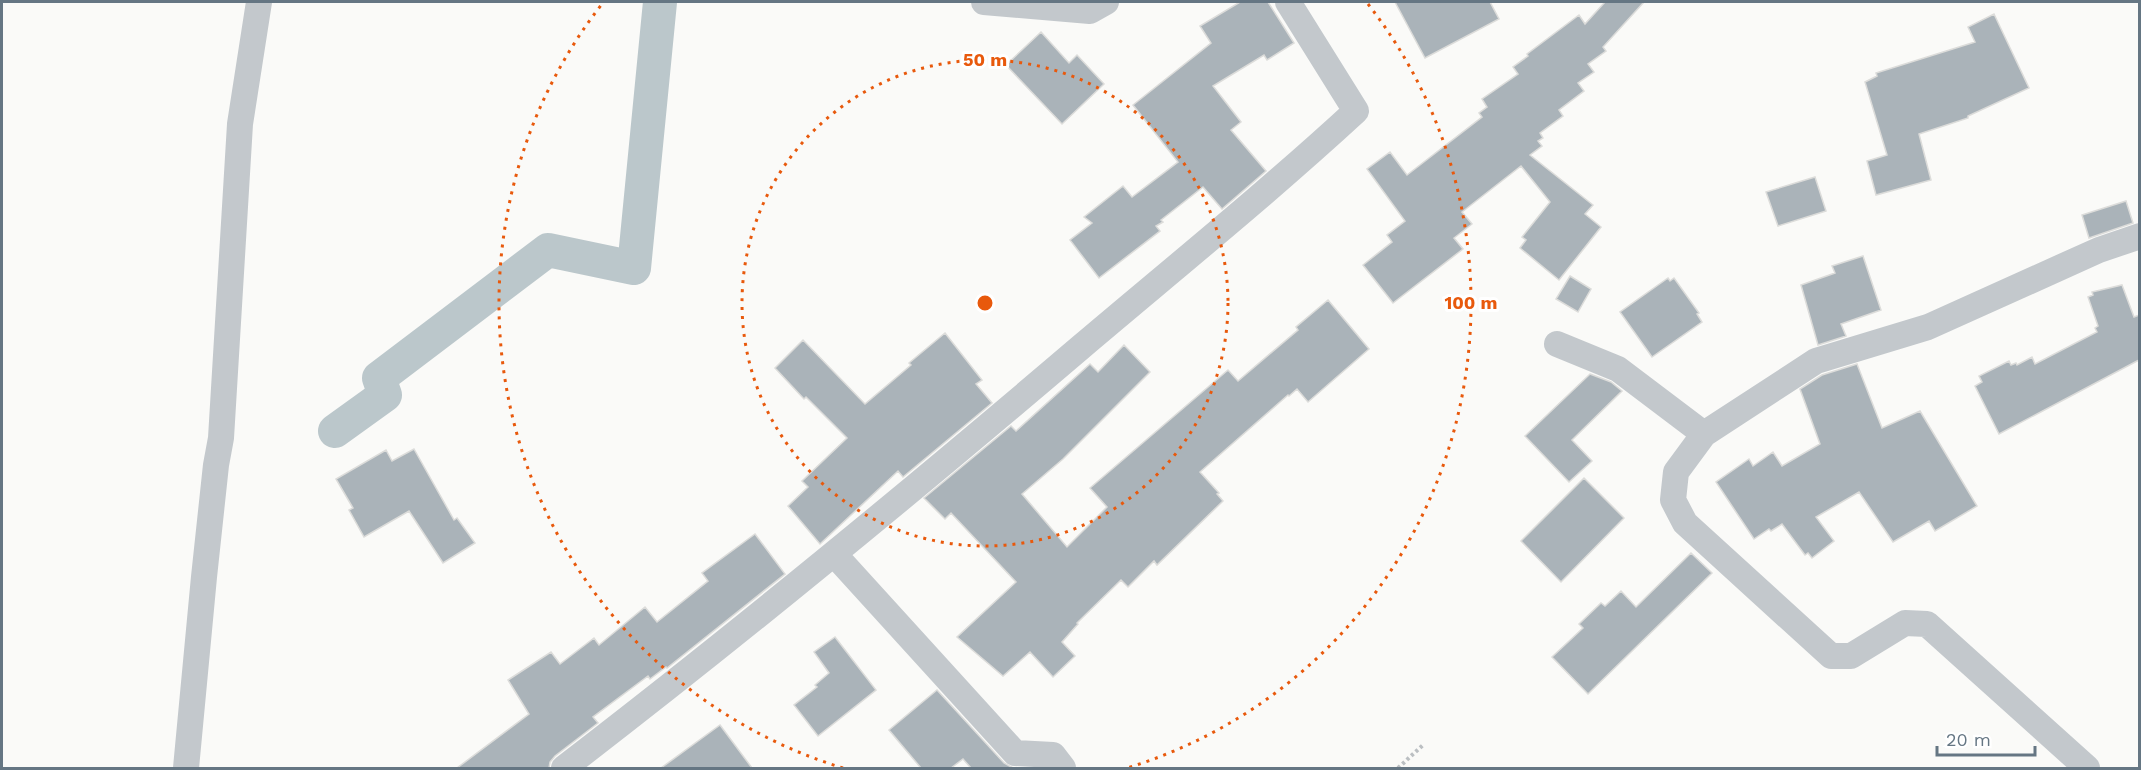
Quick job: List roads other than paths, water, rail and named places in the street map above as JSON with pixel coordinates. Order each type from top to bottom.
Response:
[{"type":"street","points":[[186,768],[204,577],[221,438],[240,124],[259,2]]},
{"type":"street","points":[[984,2],[1039,4],[1090,11],[1106,2]]},
{"type":"street","points":[[564,768],[834,554],[1285,176],[1356,111],[1288,2]]},
{"type":"street","points":[[2087,768],[1928,624],[1905,623],[1851,656],[1830,656],[1685,523],[1673,500],[1676,472],[1704,434],[1816,361],[1928,327],[2099,250],[2139,236]]},
{"type":"street","points":[[1557,344],[1618,369],[1704,434]]},
{"type":"street","points":[[834,554],[1015,753],[1053,755],[1063,768]]},
{"type":"waterway","points":[[335,431],[385,395],[379,378],[548,250],[634,268],[660,2]]}]
